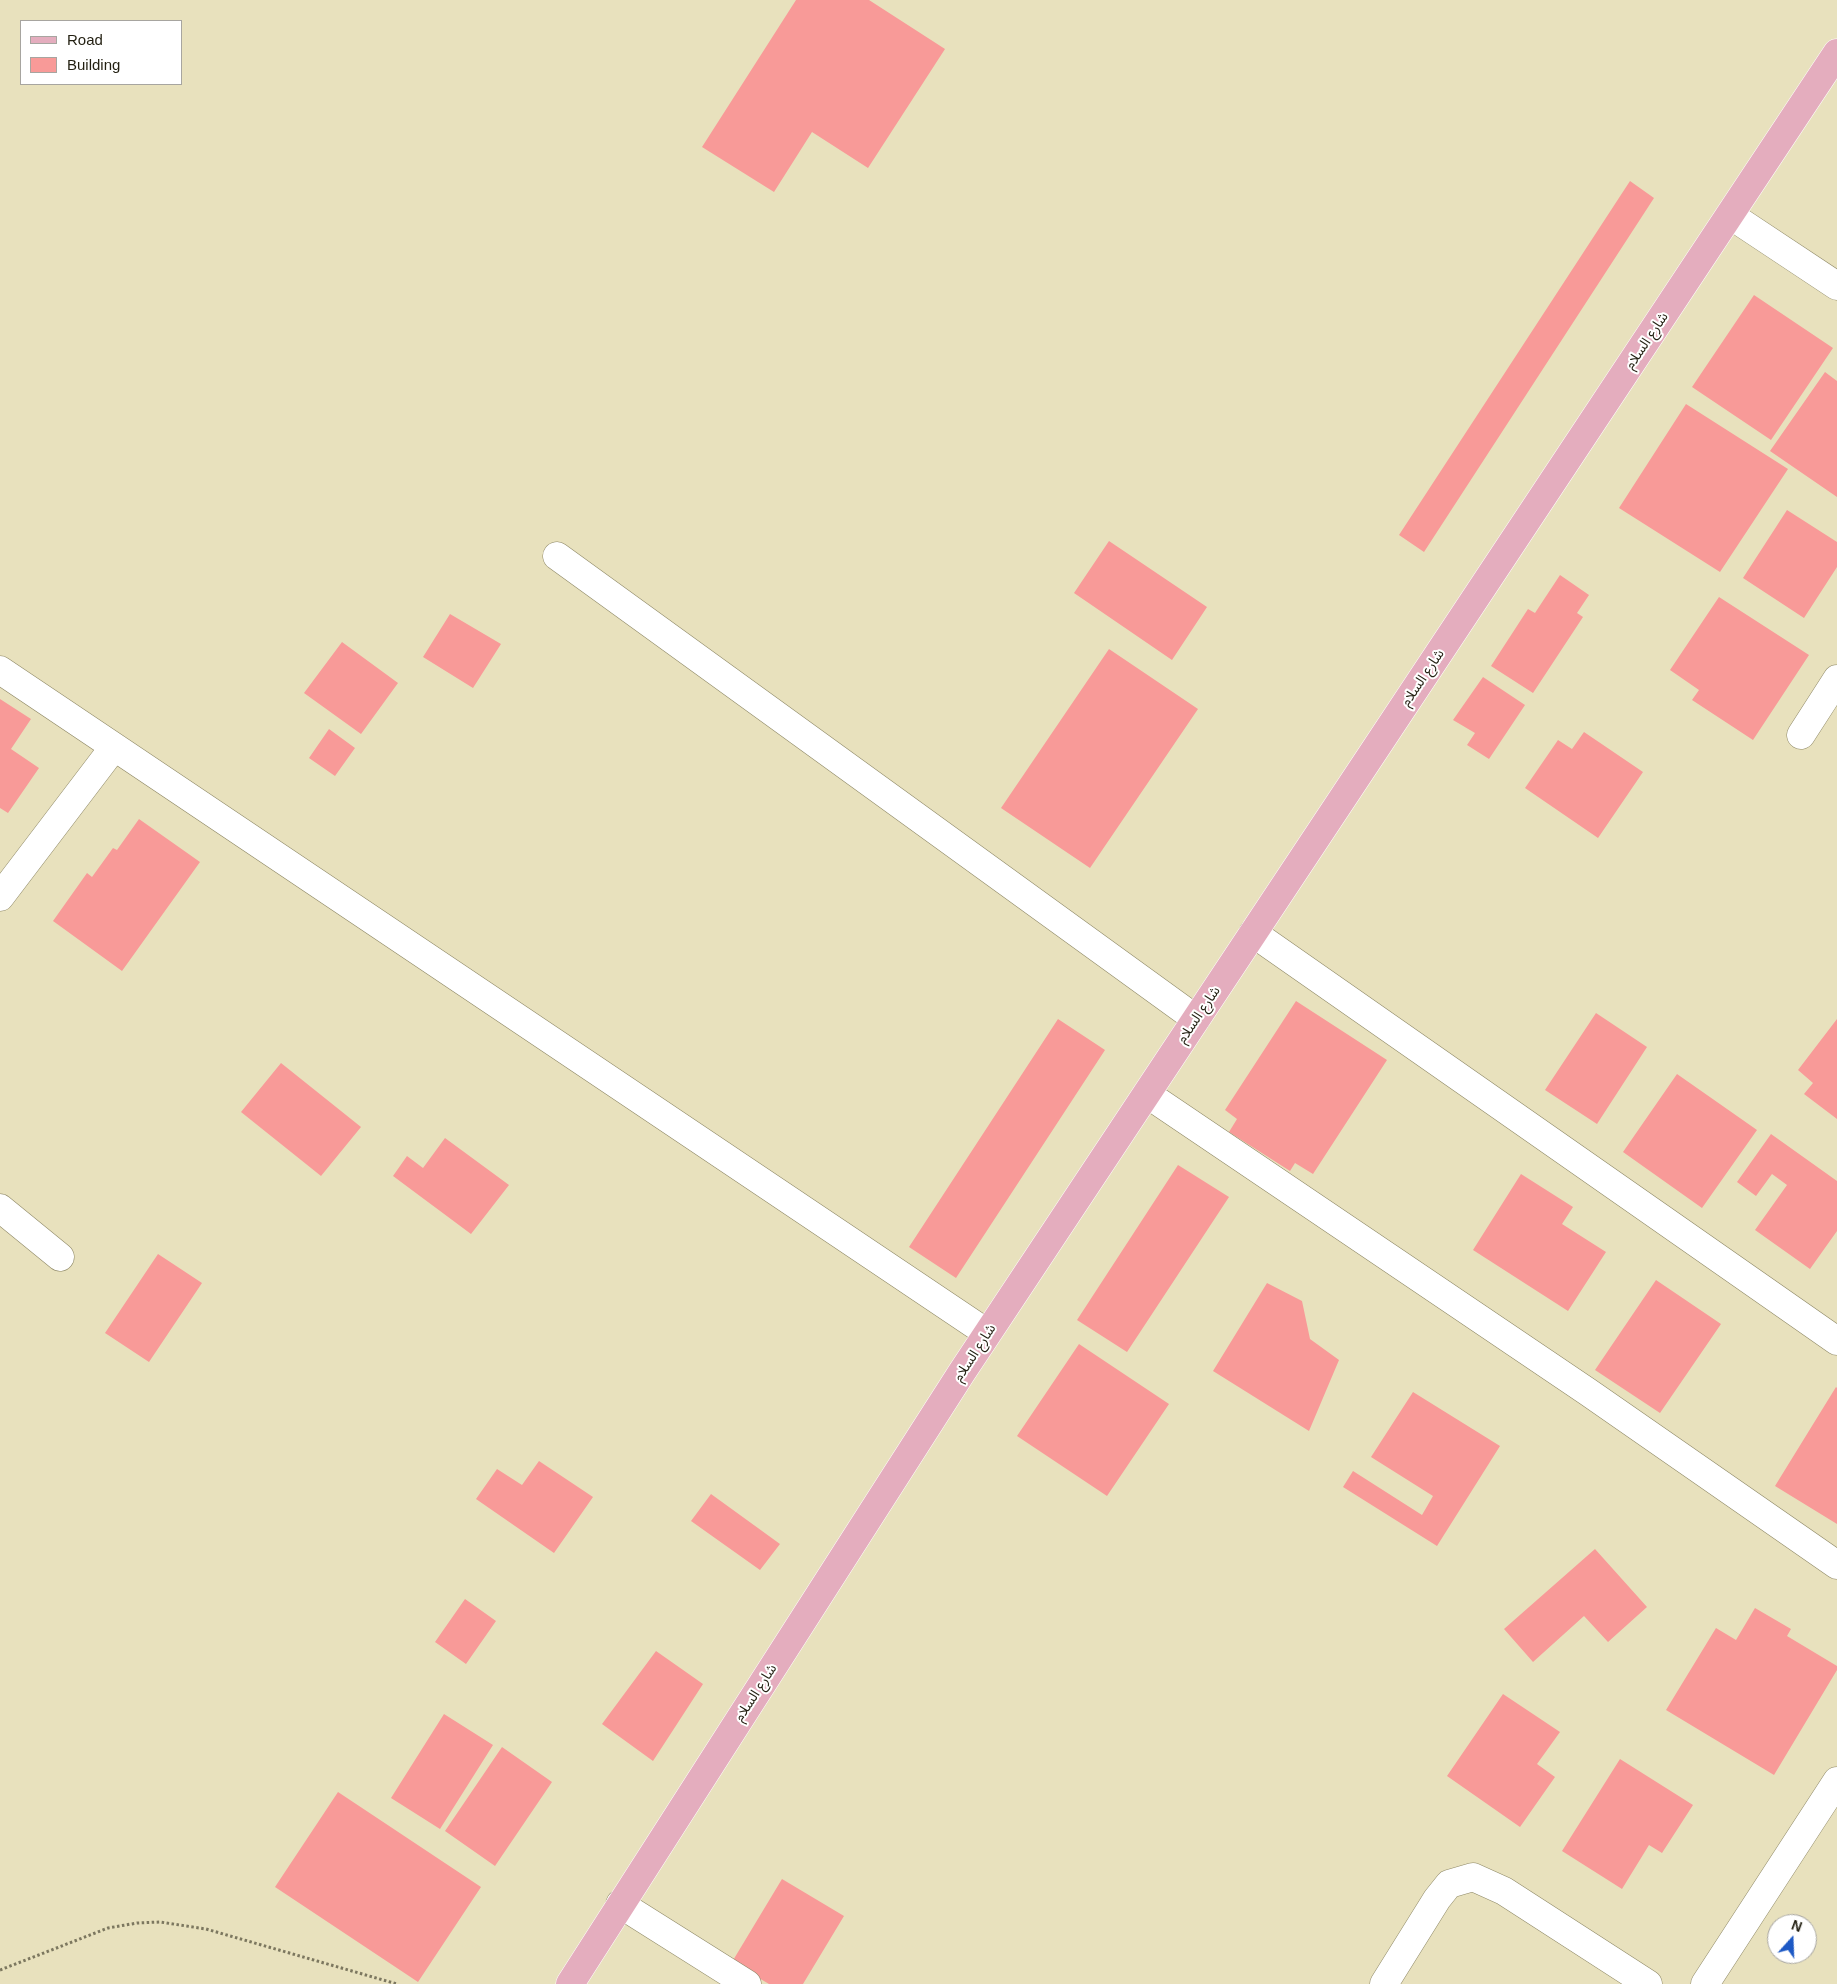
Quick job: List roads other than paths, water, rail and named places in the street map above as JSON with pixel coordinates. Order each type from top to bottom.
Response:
[{"type":"main road","name":"شارع السلام","points":[[570,1984],[988,1334],[1837,53]]},
{"type":"street","points":[[1730,215],[1837,286]]},
{"type":"street","points":[[556,556],[1196,1019]]},
{"type":"street","points":[[0,670],[988,1334]]},
{"type":"street","points":[[1802,735],[1837,679]]},
{"type":"street","points":[[0,897],[114,747]]},
{"type":"street","points":[[1254,933],[1834,1331]]},
{"type":"street","points":[[1147,1094],[1588,1392],[1837,1565]]},
{"type":"street","points":[[0,1208],[60,1256]]},
{"type":"street","points":[[1705,1984],[1837,1781]]},
{"type":"street","points":[[1384,1984],[1437,1899],[1449,1884],[1473,1877],[1504,1891],[1648,1984]]},
{"type":"street","points":[[620,1904],[747,1984]]}]
